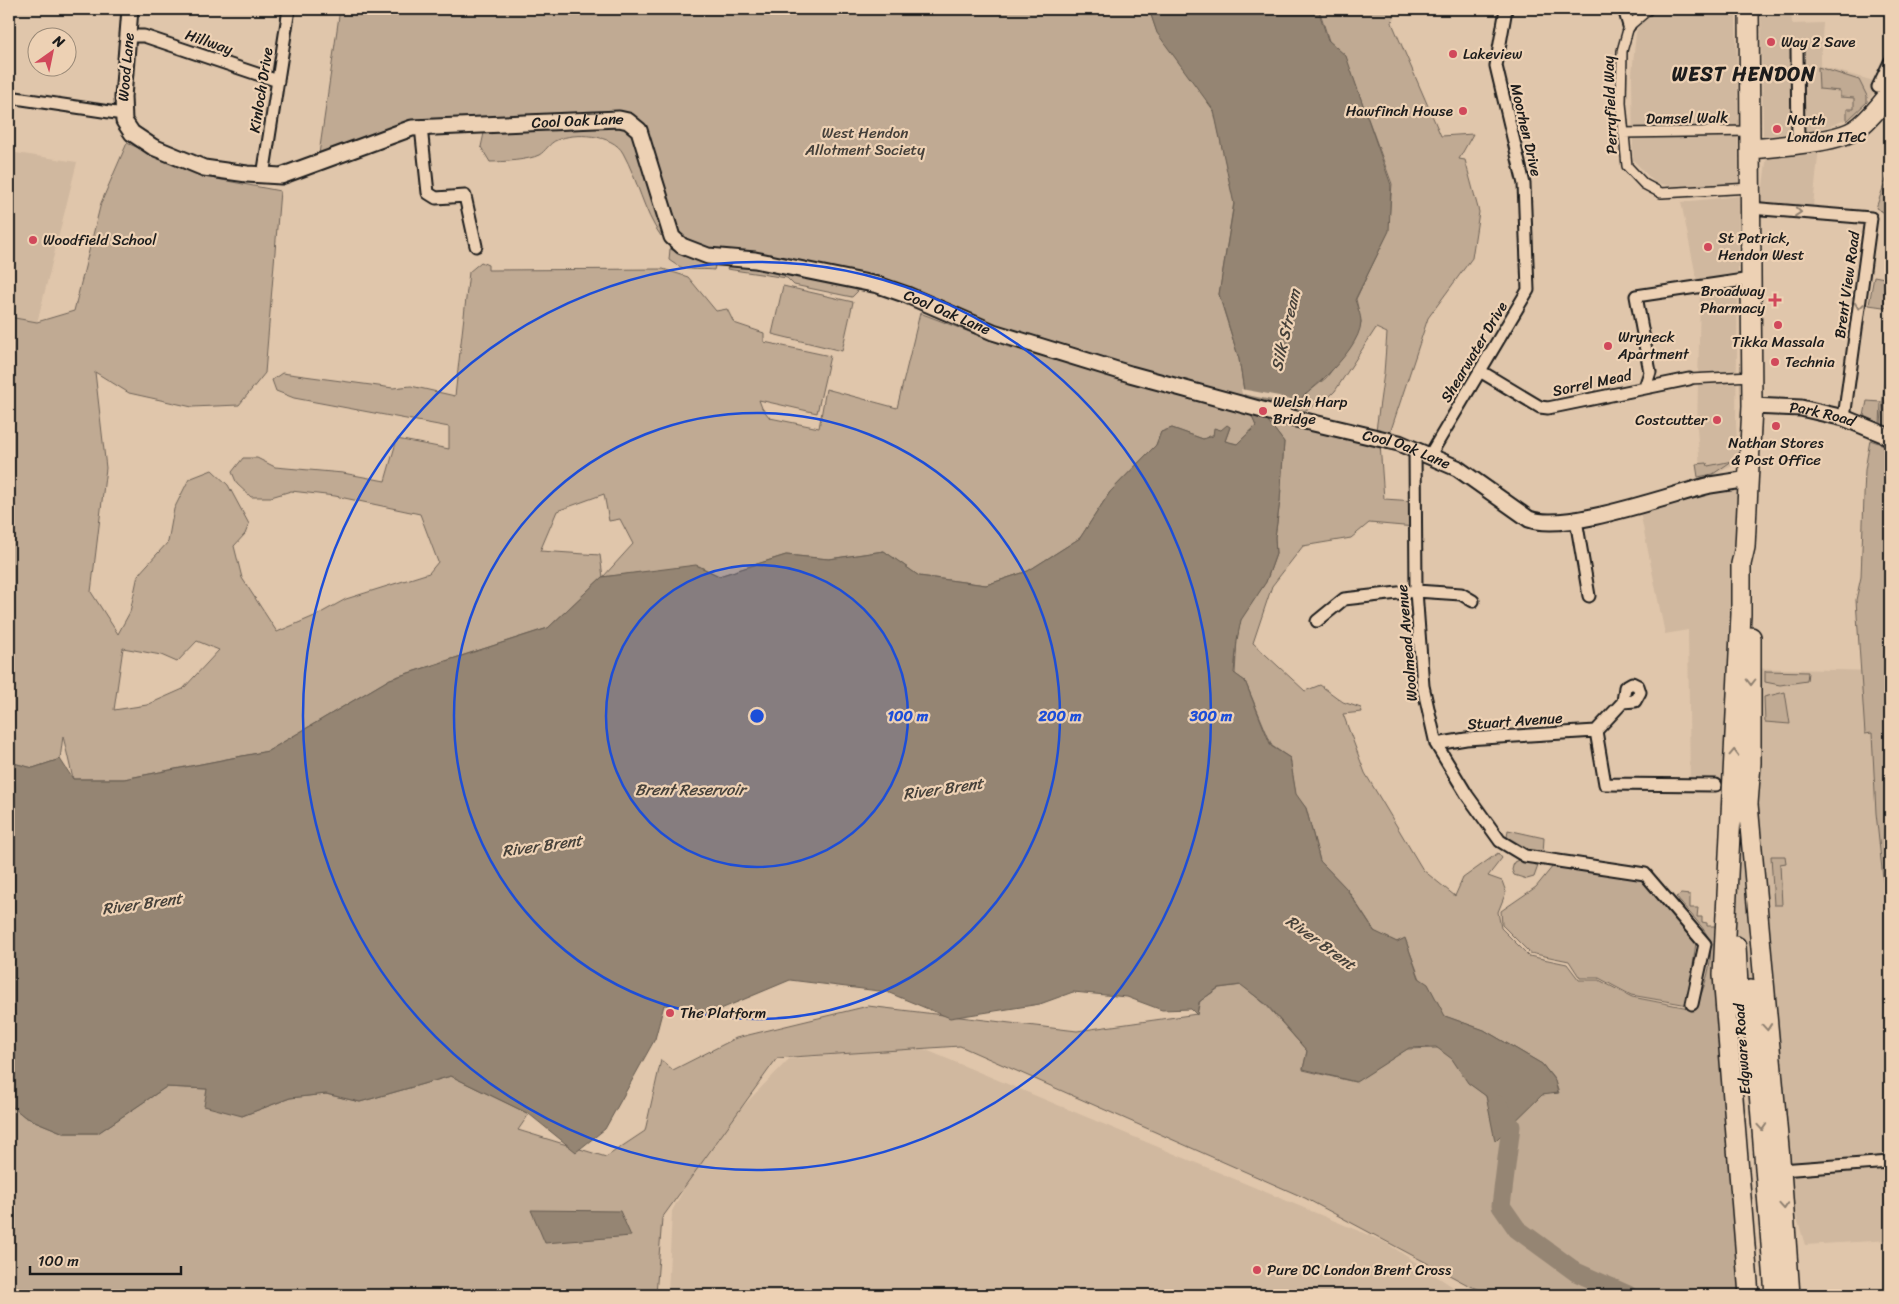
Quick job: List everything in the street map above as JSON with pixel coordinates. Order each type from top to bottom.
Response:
[{"type":"main road","points":[[1749,9],[1752,406],[1746,547],[1751,576],[1751,763],[1740,803],[1723,975],[1749,1295]]},
{"type":"main road","points":[[1751,140],[1798,144],[1854,131],[1869,118],[1884,90]]},
{"type":"main road","points":[[1740,803],[1781,1170],[1790,1295]]},
{"type":"main road","name":"Edgware Road","points":[[1740,803],[1737,981],[1761,1295]]},
{"type":"main road","name":"Edgware Road","points":[[1740,803],[1750,973],[1775,1295]]},
{"type":"street","name":"Wood Lane","points":[[130,9],[130,36],[123,114],[127,127],[140,138],[182,160],[204,168]]},
{"type":"street","name":"Kinloch Drive","points":[[263,176],[289,9]]},
{"type":"street","name":"Moorhen Drive","points":[[1506,9],[1496,66],[1524,184],[1527,260]]},
{"type":"street","points":[[1624,9],[1629,26],[1649,9]]},
{"type":"street","name":"Perryfield Way","points":[[1629,26],[1622,51],[1623,133],[1627,166],[1644,184],[1660,193],[1751,188]]},
{"type":"street","name":"Hillway","points":[[130,36],[144,36],[278,81]]},
{"type":"street","points":[[1797,50],[1798,144]]},
{"type":"street","points":[[1884,90],[1890,62]]},
{"type":"street","points":[[9,97],[123,114]]},
{"type":"street","name":"Cool Oak Lane","points":[[204,168],[263,176],[281,176],[403,130],[421,127],[619,119],[628,121],[639,130],[672,236],[682,246],[708,256],[755,260],[878,285],[908,295],[994,332],[1130,374],[1414,449],[1457,468],[1530,519],[1549,524],[1576,520],[1711,485],[1749,480]]},
{"type":"street","points":[[421,127],[428,193],[436,198],[465,196],[476,246]]},
{"type":"street","name":"Damsel Walk","points":[[1623,133],[1751,140]]},
{"type":"street","name":"Brent View Road","points":[[1750,208],[1871,218],[1844,418]]},
{"type":"street","name":"Shearwater Drive","points":[[1430,455],[1528,290],[1527,260]]},
{"type":"street","points":[[1645,387],[1650,372],[1636,296],[1751,279]]},
{"type":"street","name":"Sorrel Mead","points":[[1480,371],[1540,407],[1548,408],[1688,379]]},
{"type":"street","points":[[1688,379],[1752,376]]},
{"type":"street","name":"Park Road","points":[[1752,406],[1801,408],[1844,418],[1887,436]]},
{"type":"street","name":"Woolmead Avenue","points":[[1414,449],[1416,591],[1423,686],[1436,744],[1467,795],[1500,841],[1525,856],[1645,874],[1705,944],[1692,1004]]},
{"type":"street","points":[[1576,520],[1590,596]]},
{"type":"street","points":[[1317,621],[1344,599],[1416,591],[1461,594],[1473,601]]},
{"type":"street","points":[[1623,702],[1596,731],[1605,784],[1716,785]]},
{"type":"street","name":"Stuart Avenue","points":[[1436,744],[1466,739],[1596,731]]},
{"type":"street","points":[[1781,1170],[1890,1162]]},
{"type":"shaded area","points":[[1656,9],[1736,9],[1739,183],[1677,187],[1655,183],[1633,160],[1632,74],[1636,33],[1640,19]]},
{"type":"shaded area","points":[[1761,9],[1791,9],[1792,24],[1823,23],[1820,66],[1874,81],[1875,92],[1855,116],[1830,126],[1810,131],[1763,136]]},
{"type":"shaded area","points":[[1819,147],[1813,206],[1761,201],[1767,155]]},
{"type":"shaded area","name":"Woodfield School","points":[[9,152],[77,162],[37,323],[9,317]]},
{"type":"shaded area","points":[[1739,196],[1736,423],[1738,463],[1701,482],[1697,429],[1700,296],[1681,202]]},
{"type":"shaded area","points":[[1740,485],[1729,789],[1690,785],[1688,630],[1665,634],[1639,507]]},
{"type":"shaded area","points":[[1738,668],[1884,671],[1890,779],[1890,1240],[1805,1245],[1723,970]]},
{"type":"shaded area","points":[[919,1047],[1385,1242],[1465,1295],[668,1295],[672,1211],[710,1140],[789,1059]]},
{"type":"green space","name":"West Hendon Allotment Society","points":[[340,9],[1149,9],[1157,32],[1214,109],[1234,202],[1219,295],[1239,359],[1246,403],[1256,426],[1237,444],[1225,441],[1230,427],[1203,439],[1172,428],[1161,432],[1156,445],[1110,492],[1080,538],[1028,571],[986,585],[919,576],[884,551],[829,559],[786,555],[719,576],[699,566],[603,577],[602,577],[548,628],[390,679],[268,751],[124,779],[73,779],[63,736],[60,759],[33,768],[9,762],[9,317],[37,322],[74,311],[101,203],[127,143],[206,177],[280,191],[265,373],[239,405],[192,407],[129,393],[95,372],[106,468],[91,592],[118,634],[130,612],[138,575],[168,542],[174,509],[189,479],[212,470],[228,485],[249,524],[245,534],[234,546],[242,578],[277,632],[317,615],[346,599],[429,573],[438,562],[420,514],[335,496],[291,491],[271,497],[251,497],[237,484],[232,472],[243,458],[257,458],[275,467],[343,473],[385,481],[397,439],[449,449],[449,427],[294,398],[276,391],[272,380],[282,373],[393,388],[411,386],[455,396],[469,272],[481,262],[488,265],[488,270],[663,269],[688,277],[716,311],[727,309],[734,323],[764,333],[764,342],[830,356],[817,413],[759,400],[762,408],[770,418],[819,428],[826,389],[897,408],[920,313],[1011,348],[1017,331],[1002,329],[890,281],[761,254],[702,248],[680,238],[649,134],[640,122],[627,115],[378,135],[377,132],[374,133],[374,136],[319,154]],"holes":[[[604,494],[609,521],[620,519],[633,544],[603,577],[600,555],[540,551],[557,511]],[[197,641],[219,650],[183,689],[147,705],[114,710],[123,648],[161,655],[177,662]]]},
{"type":"green space","points":[[1319,9],[1394,9],[1392,23],[1441,136],[1473,134],[1459,159],[1465,160],[1479,212],[1472,258],[1428,318],[1390,433],[1376,430],[1384,373],[1387,333],[1376,328],[1335,391],[1327,399],[1298,414],[1285,411],[1326,378],[1354,341],[1361,322],[1356,299],[1388,232],[1392,184],[1345,56],[1329,41]]},
{"type":"green space","points":[[1818,67],[1859,80],[1867,96],[1867,102],[1847,121],[1847,109],[1854,109],[1854,98],[1840,97],[1840,91],[1819,89]]},
{"type":"green space","points":[[617,123],[634,130],[668,230],[661,236],[645,206],[623,153],[611,142],[593,136],[564,137],[554,141],[535,157],[495,162],[490,162],[481,147],[484,133]]},
{"type":"green space","points":[[1888,174],[1890,175],[1890,216],[1876,208]]},
{"type":"green space","points":[[670,249],[715,266],[714,270],[680,267],[669,260]]},
{"type":"green space","points":[[730,263],[761,265],[860,289],[852,297],[794,285],[787,278],[727,269]]},
{"type":"green space","points":[[1874,276],[1890,279],[1890,308],[1869,305]]},
{"type":"green space","points":[[783,286],[853,302],[842,351],[772,334]]},
{"type":"green space","points":[[1890,338],[1890,428],[1881,425]]},
{"type":"green space","points":[[1867,401],[1881,402],[1880,424],[1864,416]]},
{"type":"green space","points":[[1274,418],[1380,444],[1384,499],[1415,501],[1415,527],[1369,523],[1351,538],[1303,546],[1272,586],[1253,643],[1305,691],[1320,685],[1343,702],[1361,708],[1362,712],[1343,714],[1365,773],[1423,870],[1455,896],[1463,878],[1498,853],[1502,858],[1488,876],[1502,881],[1506,892],[1498,912],[1501,928],[1529,956],[1567,964],[1579,980],[1599,980],[1632,997],[1694,1009],[1708,974],[1711,954],[1710,945],[1708,937],[1702,928],[1676,897],[1681,894],[1690,895],[1690,908],[1698,908],[1697,917],[1702,917],[1702,922],[1707,923],[1707,926],[1716,926],[1749,1295],[1493,1295],[1468,1285],[1305,1198],[960,1046],[777,1058],[662,1218],[656,1295],[9,1295],[9,1104],[25,1117],[64,1133],[98,1133],[166,1087],[207,1089],[242,1116],[290,1098],[326,1094],[360,1102],[451,1076],[529,1114],[518,1130],[606,1157],[645,1131],[661,1060],[673,1070],[736,1038],[868,1006],[1077,1031],[1197,1014],[1200,1001],[1219,988],[1242,985],[1266,1005],[1307,1051],[1303,1070],[1355,1082],[1407,1049],[1438,1048],[1452,1058],[1469,1083],[1486,1096],[1496,1140],[1542,1094],[1559,1093],[1554,1079],[1542,1064],[1484,1030],[1444,1016],[1428,985],[1420,979],[1405,939],[1396,942],[1375,932],[1347,889],[1320,861],[1306,808],[1296,796],[1290,758],[1272,746],[1245,681],[1235,674],[1237,638],[1241,619],[1266,582],[1276,554],[1275,537],[1280,501],[1284,442],[1268,421]]},
{"type":"green space","points":[[1870,440],[1890,447],[1890,944],[1876,813],[1872,733],[1865,734],[1856,600],[1861,577],[1865,470]]},
{"type":"green space","points":[[1732,461],[1713,474],[1698,477],[1696,464],[1707,463],[1708,466]]},
{"type":"green space","points":[[1765,671],[1808,672],[1807,681],[1780,685],[1765,682]]},
{"type":"green space","points":[[1785,692],[1790,724],[1765,722],[1764,697]]},
{"type":"green space","points":[[1508,830],[1544,838],[1543,854],[1519,847],[1507,837]]},
{"type":"green space","points":[[1771,856],[1785,856],[1786,863],[1780,864],[1782,905],[1774,905]]},
{"type":"green space","points":[[1523,858],[1539,863],[1534,877],[1527,879],[1514,875],[1512,870],[1514,862]]},
{"type":"green space","points":[[1553,866],[1642,878],[1696,942],[1688,1005],[1631,995],[1599,978],[1580,978],[1569,961],[1530,953],[1502,925],[1501,911],[1536,887]]},
{"type":"water","name":"Brent Reservoir","points":[[1149,9],[1318,9],[1328,40],[1346,56],[1391,185],[1389,231],[1355,300],[1361,322],[1358,335],[1350,349],[1338,364],[1309,392],[1268,421],[1284,442],[1280,501],[1275,537],[1276,554],[1266,582],[1241,620],[1234,673],[1245,681],[1271,746],[1290,758],[1296,794],[1306,808],[1320,861],[1346,888],[1374,931],[1397,942],[1405,938],[1419,978],[1428,984],[1445,1016],[1484,1030],[1542,1064],[1555,1081],[1558,1093],[1542,1095],[1495,1141],[1486,1096],[1468,1083],[1452,1059],[1436,1047],[1409,1048],[1356,1082],[1303,1069],[1307,1051],[1267,1005],[1241,985],[1218,988],[1199,1002],[1197,1015],[1191,1009],[1162,1010],[1127,997],[1073,992],[1040,1004],[950,1018],[887,992],[790,980],[697,1019],[678,1006],[664,1005],[655,1039],[605,1129],[576,1152],[529,1114],[451,1076],[360,1102],[326,1094],[290,1098],[242,1116],[204,1106],[207,1089],[166,1087],[98,1133],[64,1133],[25,1117],[9,1104],[9,762],[33,768],[60,759],[73,779],[124,779],[268,751],[390,679],[548,628],[602,577],[696,565],[719,576],[786,555],[829,559],[884,551],[919,576],[986,585],[1028,571],[1080,538],[1110,492],[1156,445],[1161,432],[1172,428],[1203,439],[1213,436],[1214,428],[1221,430],[1227,425],[1230,427],[1225,441],[1237,444],[1256,426],[1246,403],[1239,359],[1219,294],[1234,204],[1214,111],[1157,33]]},
{"type":"water","points":[[531,1210],[620,1211],[631,1236],[545,1243]]},
{"type":"pier","points":[[1241,389],[1279,396],[1299,403],[1294,407],[1277,401],[1242,394]]},
{"type":"waterway","name":"River Brent","points":[[1498,1105],[1511,1126],[1501,1206],[1517,1229],[1576,1272],[1628,1295]]},
{"type":"place","name":"Way 2 Save","points":[[1771,42]]},
{"type":"place","name":"Lakeview","points":[[1453,54]]},
{"type":"place","name":"Hawfinch House","points":[[1463,111]]},
{"type":"place","name":"North London ITeC","points":[[1777,129]]},
{"type":"place","name":"Woodfield School","points":[[33,240]]},
{"type":"place","name":"St Patrick, Hendon West","points":[[1708,247]]},
{"type":"place","name":"Broadway Pharmacy","points":[[1775,300]]},
{"type":"place","name":"Tikka Massala","points":[[1778,325]]},
{"type":"place","name":"Wryneck Apartment","points":[[1608,346]]},
{"type":"place","name":"Technia","points":[[1775,362]]},
{"type":"place","name":"Welsh Harp Bridge","points":[[1263,411]]},
{"type":"place","name":"Costcutter","points":[[1717,420]]},
{"type":"place","name":"Nathan Stores & Post Office","points":[[1776,426]]},
{"type":"place","name":"The Platform","points":[[670,1013]]},
{"type":"place","name":"Pure DC London Brent Cross","points":[[1257,1270]]},
{"type":"district","name":"WEST HENDON","points":[[1744,74]]},
{"type":"water label","name":"Silk Stream","points":[[1285,330]]}]
